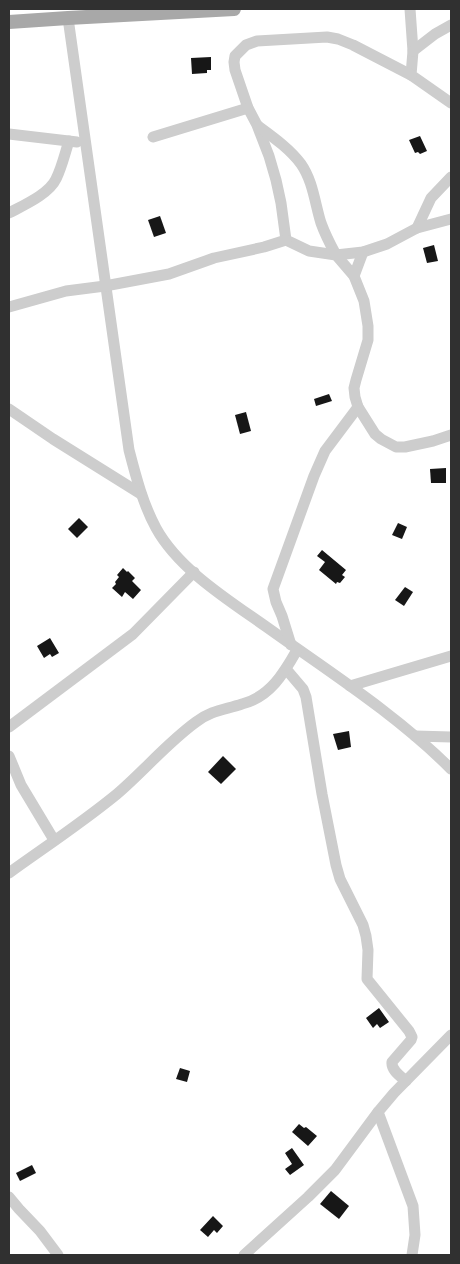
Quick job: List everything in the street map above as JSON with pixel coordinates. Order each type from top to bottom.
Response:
[{"type":"main road","points":[[9,22],[234,9]]},
{"type":"street","points":[[410,9],[413,51],[411,75]]},
{"type":"street","points":[[68,18],[129,450],[141,494],[156,529],[172,551],[207,585],[388,714],[451,769]]},
{"type":"street","points":[[413,51],[435,34],[451,25]]},
{"type":"street","points":[[286,240],[282,204],[269,156],[248,108],[235,70],[235,56],[246,45],[257,40],[338,39],[411,75],[451,103]]},
{"type":"street","points":[[154,137],[248,108]]},
{"type":"street","points":[[257,125],[281,143],[302,166],[309,181],[327,238],[336,255],[354,276],[364,301],[368,340],[354,388],[358,407],[375,434],[396,447],[433,441],[451,435]]},
{"type":"street","points":[[9,134],[86,144]]},
{"type":"street","points":[[9,213],[37,197],[52,184],[56,179],[69,141]]},
{"type":"street","points":[[417,228],[431,198],[451,177]]},
{"type":"street","points":[[9,307],[66,291],[106,286],[170,274],[214,258],[286,240],[309,251],[336,255],[363,252],[387,244],[417,228],[451,219]]},
{"type":"street","points":[[354,276],[363,252]]},
{"type":"street","points":[[9,873],[117,794],[180,734],[198,720],[220,709],[243,704],[265,693],[279,679],[286,669],[294,647],[276,602],[273,589],[323,456],[358,407]]},
{"type":"street","points":[[9,409],[141,494]]},
{"type":"street","points":[[9,727],[133,634],[194,572]]},
{"type":"street","points":[[350,686],[451,656]]},
{"type":"street","points":[[286,669],[303,689],[306,698],[336,864],[340,879],[363,925],[366,936],[368,950],[367,979],[369,984],[412,1036],[392,1065],[392,1068],[406,1082]]},
{"type":"street","points":[[415,736],[451,737]]},
{"type":"street","points":[[9,756],[21,785],[54,840]]},
{"type":"street","points":[[244,1255],[335,1170],[378,1112],[451,1035]]},
{"type":"street","points":[[378,1112],[413,1206],[415,1235],[412,1255]]},
{"type":"street","points":[[9,1197],[40,1231],[58,1255]]},
{"type":"building","points":[[211,57],[211,70],[207,70],[207,73],[192,74],[191,58]]},
{"type":"building","points":[[420,136],[427,151],[420,154],[418,152],[415,153],[409,140]]},
{"type":"building","points":[[160,216],[166,233],[154,237],[148,220]]},
{"type":"building","points":[[434,245],[438,261],[427,263],[423,248]]},
{"type":"building","points":[[329,394],[332,401],[316,406],[314,399]]},
{"type":"building","points":[[246,412],[251,431],[240,434],[235,415]]},
{"type":"building","points":[[446,468],[446,483],[431,483],[430,469]]},
{"type":"building","points":[[79,518],[88,527],[77,538],[68,529]]},
{"type":"building","points":[[398,523],[407,527],[402,539],[392,535]]},
{"type":"building","points":[[322,550],[346,570],[342,575],[345,577],[340,583],[337,582],[336,584],[319,570],[325,562],[317,556]]},
{"type":"building","points":[[123,568],[135,578],[132,581],[141,590],[133,599],[125,592],[122,597],[112,588],[119,577],[117,575]]},
{"type":"building","points":[[405,587],[413,592],[404,606],[395,600]]},
{"type":"building","points":[[50,638],[59,653],[52,657],[50,654],[44,658],[37,646]]},
{"type":"building","points":[[349,731],[351,747],[338,750],[333,734]]},
{"type":"building","points":[[223,756],[236,769],[221,784],[208,772]]},
{"type":"building","points":[[379,1008],[389,1022],[380,1028],[377,1024],[373,1028],[366,1018]]},
{"type":"building","points":[[180,1068],[190,1071],[187,1082],[176,1079]]},
{"type":"building","points":[[299,1124],[317,1136],[308,1146],[292,1132]]},
{"type":"building","points":[[292,1148],[304,1165],[290,1175],[285,1169],[292,1164],[285,1153]]},
{"type":"building","points":[[32,1165],[36,1173],[20,1181],[16,1173]]},
{"type":"building","points":[[331,1191],[349,1206],[339,1219],[320,1204]]},
{"type":"building","points":[[213,1216],[223,1226],[217,1233],[214,1230],[208,1237],[200,1230]]}]
